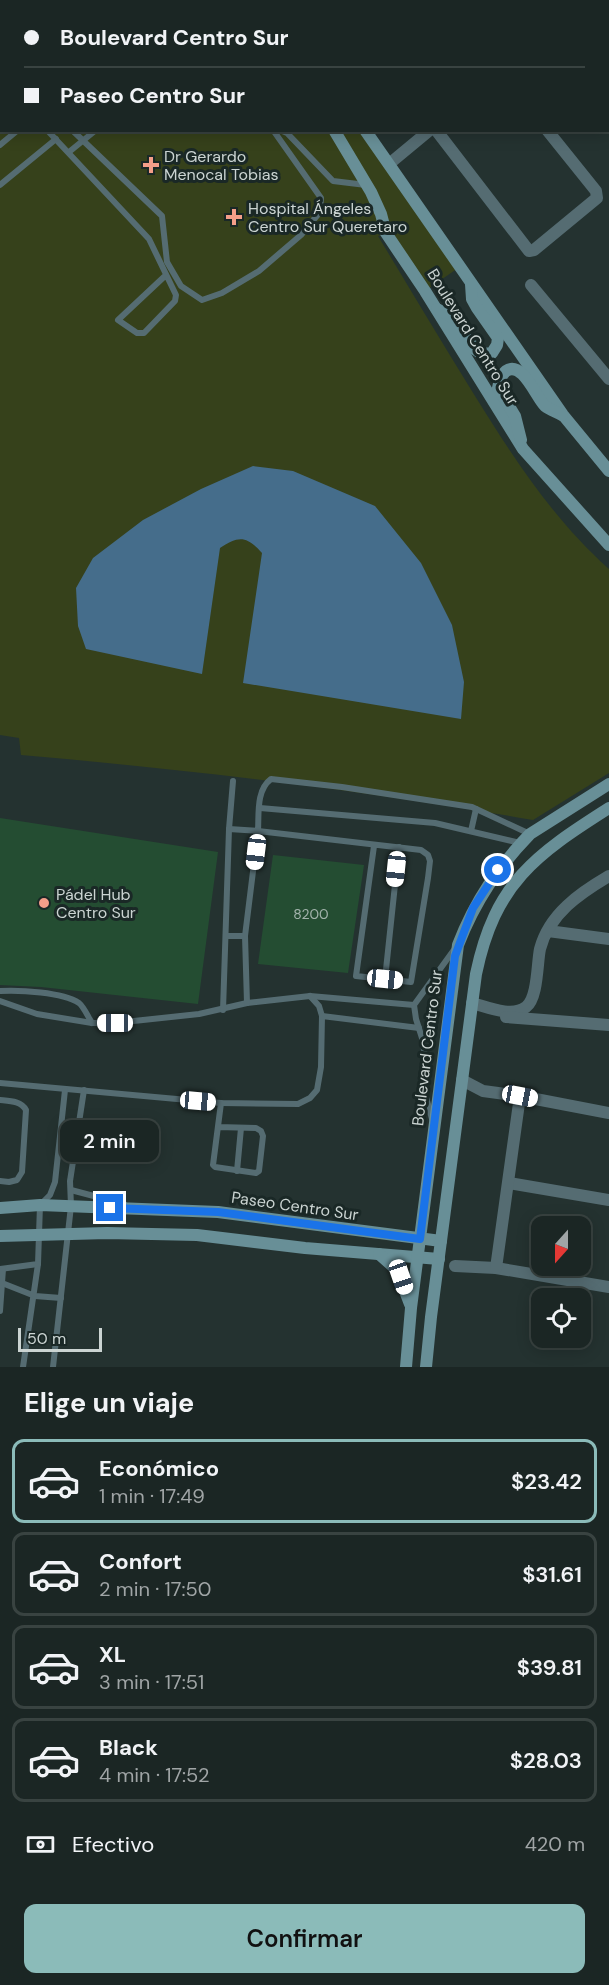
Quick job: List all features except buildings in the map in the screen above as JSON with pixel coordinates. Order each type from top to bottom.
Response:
[{"type":"street","name":"Boulevard Centro Sur","points":[[335,132],[367,185],[381,214],[386,233],[523,449],[609,545]]},
{"type":"street","name":"Boulevard Centro Sur","points":[[366,132],[563,415],[609,471]]},
{"type":"street","points":[[389,164],[428,132]]},
{"type":"street","points":[[438,132],[529,251],[597,198],[596,191],[549,132]]},
{"type":"street","points":[[436,309],[452,317],[474,349],[482,354],[492,352],[497,345],[498,338],[472,299],[471,282]]},
{"type":"street","points":[[531,285],[609,379]]},
{"type":"street","points":[[523,449],[515,416],[498,388],[500,379],[506,371],[514,368],[521,372],[546,406],[563,415]]},
{"type":"street","name":"Boulevard Centro Sur","points":[[406,1367],[411,1308],[458,945],[482,892],[506,860],[526,839],[609,784]]},
{"type":"street","points":[[426,1367],[476,974],[485,937],[509,890],[522,873],[539,856],[609,808]]},
{"type":"street","points":[[472,1007],[511,1011],[526,1007],[532,998],[540,947],[548,931],[567,904],[580,892],[609,876]]},
{"type":"street","points":[[548,931],[609,939]]},
{"type":"street","points":[[472,1007],[504,1017],[609,1025]]},
{"type":"street","points":[[462,1080],[483,1091],[609,1113]]},
{"type":"street","points":[[460,1099],[483,1091]]},
{"type":"street","points":[[496,1268],[520,1096]]},
{"type":"street","points":[[509,1183],[609,1200]]},
{"type":"street","name":"Paseo Centro Sur","points":[[0,1208],[40,1205],[218,1212],[441,1241]]},
{"type":"street","points":[[0,1236],[107,1233],[196,1235],[439,1259]]},
{"type":"street","points":[[399,1236],[401,1247],[399,1256]]},
{"type":"street","points":[[379,1254],[397,1270],[411,1308]]},
{"type":"street","points":[[455,1266],[496,1268],[609,1287]]},
{"type":"lane","points":[[0,145],[16,132]]},
{"type":"lane","points":[[49,132],[149,238],[176,295],[176,301],[144,333],[136,333],[118,320],[166,275]]},
{"type":"lane","points":[[74,132],[162,216],[167,262],[181,286],[202,300],[222,293],[259,271],[301,235],[320,212],[321,198],[274,132]]},
{"type":"lane","points":[[69,152],[94,132]]},
{"type":"lane","points":[[285,132],[333,181],[367,185]]},
{"type":"lane","points":[[0,185],[56,139]]},
{"type":"lane","points":[[152,245],[164,236]]},
{"type":"lane","points":[[248,1003],[245,936],[261,793],[265,783],[271,779],[421,798],[476,809],[526,839]]},
{"type":"lane","points":[[223,1010],[232,782]]},
{"type":"lane","points":[[260,808],[435,823],[526,839]]},
{"type":"lane","points":[[471,831],[476,809]]},
{"type":"lane","points":[[229,829],[399,847],[421,850],[428,855],[430,861],[411,982],[356,976],[374,846]]},
{"type":"lane","points":[[385,979],[399,847]]},
{"type":"lane","points":[[226,936],[245,936]]},
{"type":"lane","points":[[434,1126],[426,1097],[425,1056],[414,1005],[458,945]]},
{"type":"lane","points":[[0,991],[19,990],[58,996],[80,1004],[92,1023]]},
{"type":"lane","points":[[0,1001],[37,1014],[92,1023],[115,1023],[199,1014],[248,1003],[310,996],[414,1005]]},
{"type":"lane","points":[[0,1083],[221,1103],[298,1104],[310,1098],[317,1090],[321,1067],[322,1016],[319,1006],[310,996]]},
{"type":"lane","points":[[322,1016],[419,1028]]},
{"type":"lane","points":[[23,1367],[35,1296],[40,1205],[50,1195],[55,1182],[65,1090]]},
{"type":"lane","points":[[53,1367],[71,1206],[70,1181],[84,1090]]},
{"type":"lane","points":[[0,1101],[17,1102],[26,1110],[22,1172],[17,1180],[0,1181]]},
{"type":"lane","points":[[218,1127],[256,1128],[261,1131],[259,1171],[256,1173],[237,1171],[213,1165],[221,1103]]},
{"type":"lane","points":[[237,1171],[241,1128]]},
{"type":"lane","points":[[71,1190],[142,1209]]},
{"type":"lane","points":[[0,1311],[2,1269],[38,1264]]},
{"type":"lane","points":[[2,1283],[35,1296],[61,1298]]},
{"type":"green space","points":[[0,132],[366,132],[461,266],[425,291],[387,234],[378,236],[520,466],[570,530],[609,569],[609,773],[533,820],[406,799],[278,782],[21,755],[19,738],[0,735]]},
{"type":"water","points":[[253,466],[293,471],[375,506],[421,563],[452,625],[464,682],[461,719],[243,683],[262,553],[252,543],[242,539],[232,541],[220,548],[202,674],[86,649],[78,626],[76,588],[93,558],[143,520],[201,489]]},
{"type":"place","name":"Dr Gerardo Menocal Tobias","points":[[151,165]]},
{"type":"place","name":"Hospital Ángeles Centro Sur Queretaro","points":[[234,217]]},
{"type":"place","name":"Pádel Hub Centro Sur","points":[[44,903]]},
{"type":"route","points":[[110,1208],[218,1212],[420,1239],[455,956],[473,908],[498,870]]}]
